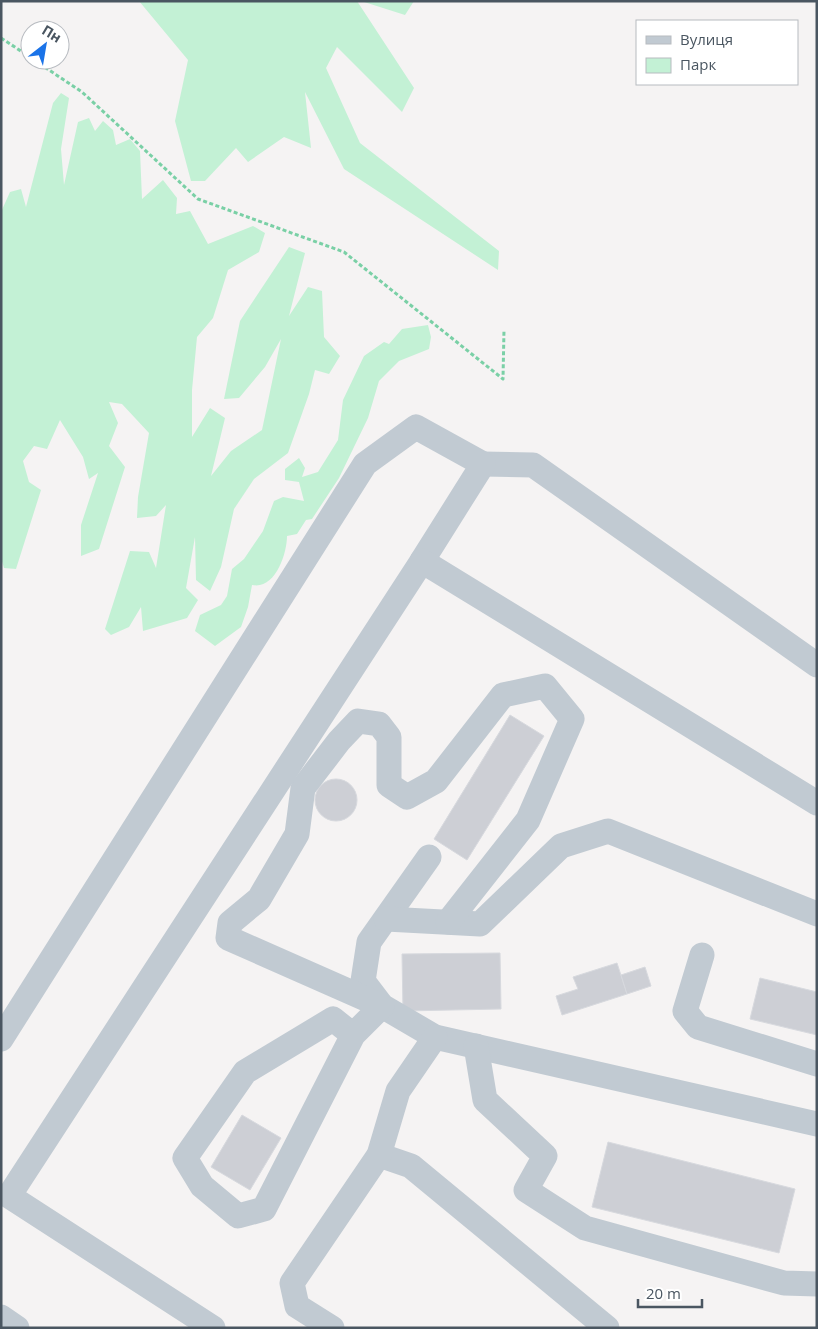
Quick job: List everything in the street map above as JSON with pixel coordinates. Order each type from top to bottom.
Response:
[{"type":"lane","points":[[1,1039],[366,464],[416,427],[482,464],[533,465],[817,665]]},
{"type":"lane","points":[[213,1328],[9,1196],[422,561],[482,464]]},
{"type":"lane","points":[[422,561],[817,803]]},
{"type":"lane","points":[[448,922],[528,820],[572,719],[545,686],[503,695],[436,781],[407,797],[390,785],[388,737],[379,724],[358,721],[339,741],[303,788],[297,834],[259,899],[230,923],[228,938],[382,1006],[435,1037],[817,1124]]},
{"type":"lane","points":[[386,919],[480,924],[561,846],[608,831],[817,914]]},
{"type":"lane","points":[[382,1006],[363,981],[369,942],[429,857]]},
{"type":"lane","points":[[702,956],[685,1010],[698,1027],[817,1064]]},
{"type":"lane","points":[[353,1035],[333,1019],[245,1072],[184,1158],[202,1186],[238,1216],[264,1209],[353,1035],[382,1006]]},
{"type":"lane","points":[[332,1328],[297,1306],[292,1283],[379,1155],[398,1091],[435,1037]]},
{"type":"lane","points":[[476,1046],[485,1100],[545,1156],[526,1190],[585,1228],[784,1283],[817,1284]]},
{"type":"lane","points":[[379,1155],[412,1166],[607,1328]]},
{"type":"lane","points":[[1,1317],[17,1328]]},
{"type":"path","points":[[1,38],[20,50]]},
{"type":"path","points":[[49,70],[82,92],[198,199],[344,252],[503,379],[504,330]]},
{"type":"green space","points":[[139,1],[357,1],[414,88],[402,112],[337,47],[326,68],[360,143],[499,251],[498,270],[344,169],[305,92],[311,148],[284,137],[248,162],[236,148],[205,181],[191,181],[175,121],[188,60]]},
{"type":"green space","points":[[361,1],[414,1],[405,15]]},
{"type":"green space","points":[[61,93],[69,98],[61,149],[64,185],[78,122],[89,118],[95,131],[103,121],[113,130],[116,145],[130,139],[140,151],[142,199],[163,180],[177,198],[176,214],[190,211],[208,244],[253,226],[265,233],[259,252],[228,270],[213,318],[197,337],[192,390],[192,437],[210,408],[225,418],[211,476],[231,451],[262,430],[281,339],[265,367],[239,398],[224,399],[240,321],[289,247],[305,253],[289,316],[308,287],[322,291],[324,337],[340,356],[329,374],[315,370],[309,394],[288,453],[254,479],[234,509],[221,567],[210,591],[196,580],[195,537],[186,588],[198,600],[187,618],[143,631],[141,607],[129,627],[111,635],[105,629],[130,551],[149,552],[156,568],[166,505],[156,516],[137,518],[138,497],[149,433],[122,404],[109,402],[118,423],[109,446],[125,467],[99,549],[81,556],[81,525],[98,473],[89,479],[83,457],[60,420],[47,449],[34,446],[23,461],[29,482],[41,490],[16,569],[4,568],[1,558],[1,212],[10,192],[21,189],[26,207],[53,103]]},
{"type":"green space","points":[[428,325],[431,337],[429,349],[399,361],[379,381],[368,418],[339,478],[312,519],[306,520],[297,534],[287,536],[282,561],[273,576],[267,582],[260,585],[252,585],[248,607],[241,627],[215,646],[195,631],[200,615],[221,605],[227,596],[232,569],[244,559],[263,531],[274,501],[283,497],[304,501],[299,482],[285,480],[285,469],[299,458],[305,468],[302,477],[318,472],[338,440],[343,400],[364,356],[384,342],[389,344],[402,329]]},
{"type":"building","points":[[510,715],[544,736],[467,860],[434,839]]},
{"type":"building","points":[[340,779],[348,782],[354,788],[357,800],[354,812],[348,818],[332,821],[324,818],[318,812],[315,796],[318,788],[324,782]]},
{"type":"building","points":[[500,953],[501,1009],[403,1011],[402,954]]},
{"type":"building","points":[[617,963],[627,994],[562,1015],[556,996],[578,989],[573,977]]},
{"type":"building","points":[[645,967],[651,986],[627,994],[621,975]]},
{"type":"building","points":[[760,978],[817,992],[817,1035],[750,1019]]},
{"type":"building","points":[[242,1115],[281,1138],[250,1190],[211,1167]]},
{"type":"building","points":[[608,1142],[795,1189],[779,1253],[592,1207]]}]
